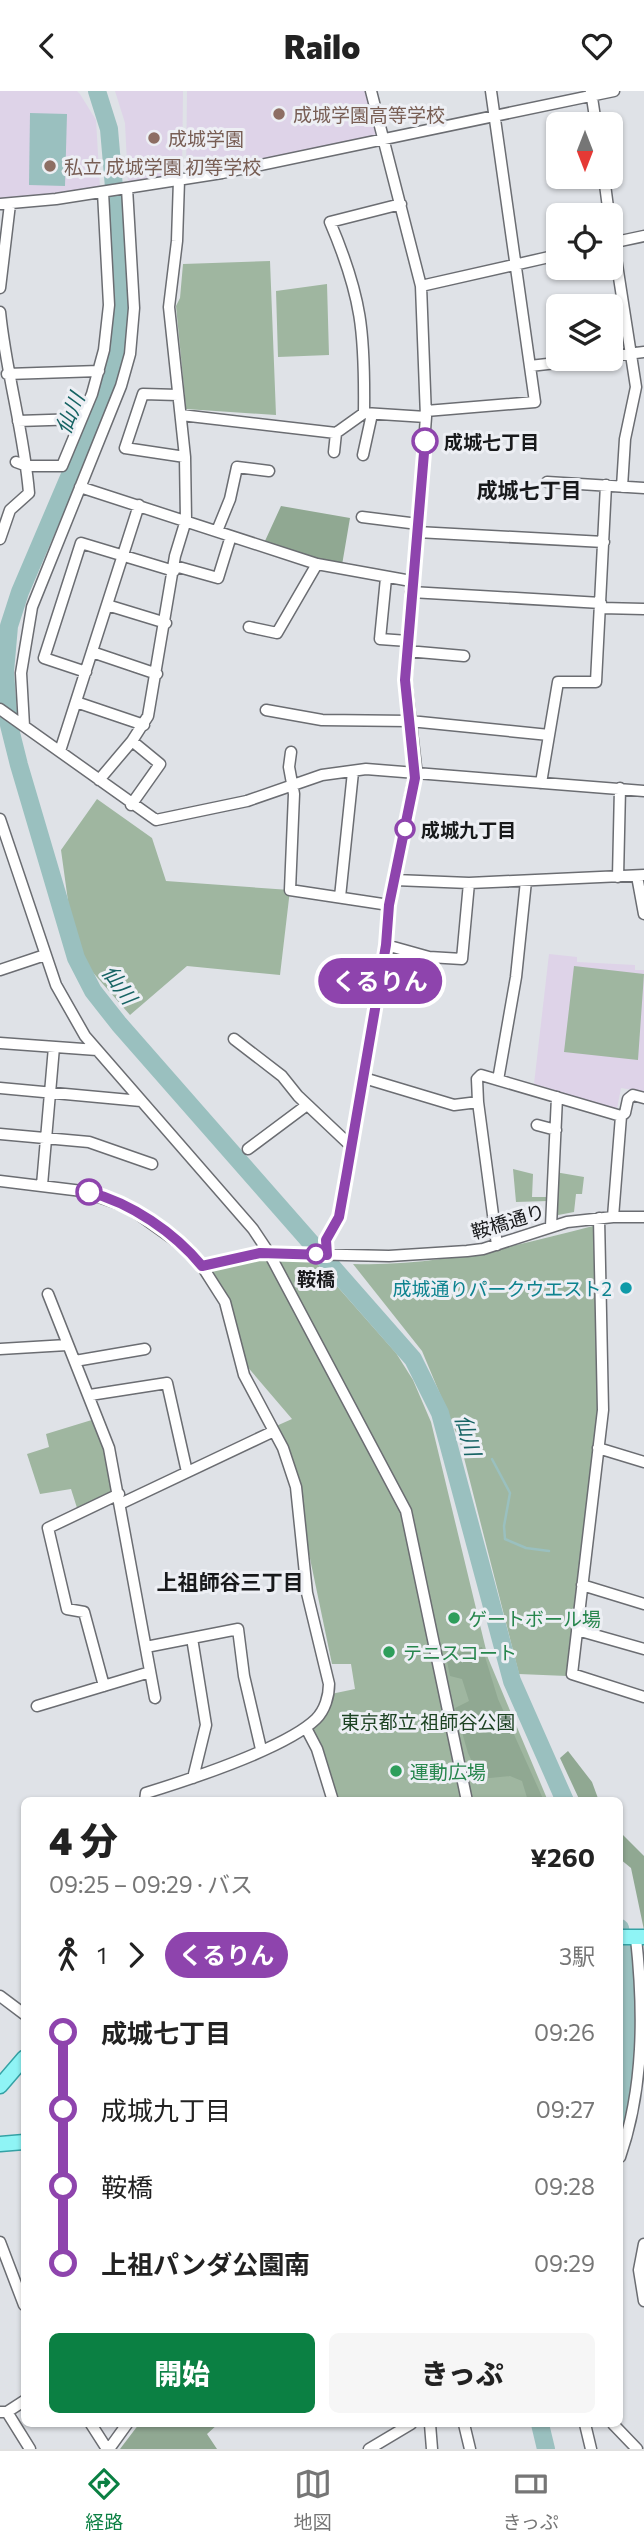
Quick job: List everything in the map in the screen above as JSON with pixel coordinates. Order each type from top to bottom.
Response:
[{"type":"main road","points":[[0,2086],[21,2062]]},
{"type":"main road","points":[[0,2144],[21,2142]]},
{"type":"street","points":[[336,1255],[327,1239],[339,1217],[386,945],[389,905],[416,771],[405,680],[426,414],[421,286],[371,91]]},
{"type":"street","points":[[181,415],[336,433],[368,413],[426,414],[535,402],[491,91]]},
{"type":"street","points":[[0,288],[5,204],[179,180],[382,141],[592,93],[614,91]]},
{"type":"street","points":[[592,93],[594,112]]},
{"type":"street","points":[[99,780],[144,725],[157,674],[174,568],[186,520],[185,457],[169,307],[177,241],[179,180]]},
{"type":"street","points":[[22,725],[21,673],[32,607],[121,386],[130,354],[134,308],[126,188]]},
{"type":"street","points":[[22,464],[62,466],[99,371],[109,305],[105,191]]},
{"type":"street","points":[[363,455],[368,413],[359,301],[330,222],[401,204]]},
{"type":"street","points":[[623,241],[644,236]]},
{"type":"street","points":[[421,286],[546,258]]},
{"type":"street","points":[[618,280],[636,387],[625,439],[622,487]]},
{"type":"street","points":[[0,312],[7,374],[18,421],[22,464],[29,493],[10,510],[0,539]]},
{"type":"street","points":[[623,355],[644,352]]},
{"type":"street","points":[[530,366],[546,364]]},
{"type":"street","points":[[7,374],[99,371]]},
{"type":"street","points":[[178,395],[143,394],[125,448],[185,457]]},
{"type":"street","points":[[18,421],[80,419]]},
{"type":"street","points":[[334,452],[336,433]]},
{"type":"street","points":[[217,531],[230,499],[237,467],[269,471]]},
{"type":"street","points":[[547,482],[644,488]]},
{"type":"street","points":[[541,783],[558,682],[596,682],[606,485]]},
{"type":"street","points":[[80,487],[317,564],[411,586],[644,609]]},
{"type":"street","points":[[60,751],[139,505]]},
{"type":"street","points":[[362,517],[418,528],[604,542]]},
{"type":"street","points":[[86,672],[44,658],[81,543],[218,578],[231,537]]},
{"type":"street","points":[[249,627],[277,633],[317,564]]},
{"type":"street","points":[[386,579],[380,639],[464,656]]},
{"type":"street","points":[[107,605],[166,623]]},
{"type":"street","points":[[92,652],[157,674]]},
{"type":"street","points":[[76,702],[144,725]]},
{"type":"street","points":[[0,709],[150,818],[163,820],[247,800],[322,775],[366,769],[644,791]]},
{"type":"street","points":[[266,710],[322,720],[410,721],[549,735]]},
{"type":"street","points":[[131,805],[160,764],[132,741]]},
{"type":"street","points":[[291,752],[289,767],[294,785],[290,890],[389,905]]},
{"type":"street","points":[[340,897],[353,772]]},
{"type":"street","points":[[618,877],[620,788]]},
{"type":"street","points":[[0,819],[45,955],[66,1006],[97,1050],[253,1229],[269,1253],[406,1511],[466,1797]]},
{"type":"street","points":[[395,880],[468,883],[641,875],[644,914]]},
{"type":"street","points":[[498,1080],[516,977],[526,881]]},
{"type":"street","points":[[386,945],[429,957],[462,959],[468,883]]},
{"type":"street","points":[[0,969],[45,955]]},
{"type":"street","points":[[234,1039],[282,1076],[307,1105],[352,1147]]},
{"type":"street","points":[[0,1042],[97,1050]]},
{"type":"street","points":[[43,1185],[54,1047]]},
{"type":"street","points":[[497,1245],[477,1079],[481,1075],[621,1115]]},
{"type":"street","points":[[364,1078],[454,1105],[478,1102]]},
{"type":"street","points":[[0,1088],[141,1101]]},
{"type":"street","points":[[613,1217],[621,1115],[625,1113],[628,1099],[633,1095],[644,1098]]},
{"type":"street","points":[[551,1226],[558,1097]]},
{"type":"street","points":[[248,1149],[307,1105]]},
{"type":"street","points":[[537,1125],[556,1130]]},
{"type":"street","points":[[0,1134],[89,1142],[152,1164]]},
{"type":"street","points":[[0,1181],[90,1193],[128,1207],[190,1251],[225,1302],[244,1375],[272,1432],[283,1448],[296,1487],[307,1593],[329,1684],[329,1696],[319,1717],[306,1728],[261,1749],[193,1778],[146,1793],[146,1797]]},
{"type":"street","name":"鞍橋通り","points":[[202,1266],[269,1253],[412,1255],[475,1250],[551,1226],[599,1218],[644,1217]]},
{"type":"street","points":[[599,1218],[603,1410],[572,1674],[644,1697]]},
{"type":"street","points":[[48,1294],[109,1448],[155,1698]]},
{"type":"street","points":[[0,1349],[67,1345]]},
{"type":"street","points":[[75,1361],[145,1349]]},
{"type":"street","points":[[90,1395],[167,1383],[187,1472]]},
{"type":"street","points":[[104,1686],[84,1612],[67,1609],[48,1528],[187,1472],[272,1432]]},
{"type":"street","points":[[598,1448],[644,1462]]},
{"type":"street","points":[[582,1585],[644,1604]]},
{"type":"street","points":[[146,1647],[238,1629],[244,1676],[261,1749]]},
{"type":"street","points":[[577,1630],[644,1649]]},
{"type":"street","points":[[192,1638],[206,1725],[193,1778]]},
{"type":"street","points":[[37,1706],[150,1672]]},
{"type":"street","points":[[306,1728],[317,1749],[332,1797]]},
{"type":"street","points":[[623,2149],[633,2124],[642,2080],[643,2000],[633,1938]]},
{"type":"street","points":[[0,1996],[21,2012]]},
{"type":"street","points":[[0,2242],[21,2297]]},
{"type":"street","points":[[644,2244],[639,2270],[644,2301]]},
{"type":"street","points":[[21,2403],[3,2412],[30,2449]]},
{"type":"street","points":[[92,2427],[108,2449],[125,2427]]},
{"type":"street","points":[[369,2449],[406,2427]]},
{"type":"street","points":[[430,2427],[432,2449]]},
{"type":"street","points":[[465,2427],[470,2449]]},
{"type":"street","points":[[586,2427],[591,2449]]},
{"type":"street","points":[[616,2427],[637,2449]]},
{"type":"shaded area","name":"私立 成城学園 初等学校","points":[[0,91],[77,91],[96,120],[100,188],[0,200]]},
{"type":"shaded area","name":"成城学園","points":[[115,91],[183,91],[182,175],[128,184],[125,123]]},
{"type":"shaded area","name":"成城学園高等学校","points":[[187,91],[367,91],[376,137],[186,174]]},
{"type":"shaded area","points":[[30,113],[67,114],[65,186],[29,185]]},
{"type":"shaded area","points":[[281,506],[350,518],[342,565],[266,546],[265,541]]},
{"type":"shaded area","points":[[549,954],[577,957],[577,962],[635,965],[635,970],[644,970],[644,1092],[621,1088],[617,1109],[534,1084]]},
{"type":"shaded area","points":[[482,1647],[498,1699],[542,1797],[527,1797],[522,1781],[510,1776],[480,1779],[468,1753],[455,1708],[469,1701],[462,1679],[450,1676],[446,1656]]},
{"type":"shaded area","points":[[568,1751],[592,1782],[598,1797],[578,1797],[560,1758]]},
{"type":"shaded area","points":[[623,1835],[644,1856],[644,1930],[631,1868],[623,1861]]},
{"type":"shaded area","points":[[137,2427],[215,2427],[207,2434],[217,2449],[120,2449]]},
{"type":"green space","points":[[270,261],[276,415],[186,409],[176,306],[180,298],[183,264]]},
{"type":"green space","points":[[327,284],[329,355],[278,357],[276,291]]},
{"type":"green space","points":[[97,799],[152,838],[166,881],[290,890],[280,975],[187,966],[130,1015],[75,952],[61,850]]},
{"type":"green space","points":[[574,966],[644,974],[638,1060],[564,1052]]},
{"type":"green space","points":[[513,1169],[533,1174],[532,1197],[548,1197],[548,1201],[516,1202]]},
{"type":"green space","points":[[555,1172],[584,1177],[582,1194],[576,1194],[574,1212],[553,1216]]},
{"type":"green space","points":[[593,1226],[600,1408],[567,1676],[519,1674],[460,1442],[422,1351],[353,1264],[445,1259],[504,1248]]},
{"type":"green space","name":"東京都立 祖師谷公園","points":[[313,1259],[396,1353],[413,1380],[431,1422],[488,1658],[546,1797],[335,1797],[310,1731],[331,1694],[355,1689],[351,1664],[332,1664],[302,1520],[300,1481],[274,1427],[292,1419],[246,1365],[208,1271],[253,1260]]},
{"type":"green space","points":[[95,1419],[107,1449],[115,1493],[78,1511],[71,1489],[40,1494],[27,1454],[49,1447],[46,1434]]},
{"type":"waterway","name":"仙川","points":[[97,91],[109,129],[116,211],[122,304],[117,353],[87,435],[20,592],[9,626],[5,672],[9,725],[19,765],[76,958],[93,991],[413,1359],[440,1413],[512,1681],[563,1797]]},
{"type":"waterway","points":[[492,1459],[510,1493],[504,1526],[505,1539],[526,1548],[549,1551]]},
{"type":"waterway","name":"仙川","points":[[623,1942],[632,2022],[629,2069],[623,2102]]},
{"type":"waterway","name":"仙川","points":[[541,2427],[546,2449]]},
{"type":"bus line","name":"くるりん","points":[[89,1192],[128,1207],[190,1251],[202,1266],[260,1253],[327,1255],[326,1240],[339,1217],[386,945],[389,905],[415,778],[416,767],[405,680],[411,581],[425,441]]},
{"type":"place","name":"成城学園高等学校","points":[[279,114]]},
{"type":"place","name":"成城学園","points":[[154,138]]},
{"type":"place","name":"私立 成城学園 初等学校","points":[[50,166]]},
{"type":"place","name":"成城七丁目","points":[[425,441]]},
{"type":"place","name":"成城九丁目","points":[[405,829]]},
{"type":"place","name":"鞍橋","points":[[316,1254]]},
{"type":"place","name":"成城通りパークウエスト2","points":[[626,1288]]},
{"type":"place","name":"ゲートボール場","points":[[454,1618]]},
{"type":"place","name":"テニスコート","points":[[389,1652]]},
{"type":"place","name":"運動広場","points":[[396,1771]]},
{"type":"district","name":"成城七丁目","points":[[529,489]]},
{"type":"district","name":"上祖師谷三丁目","points":[[230,1581]]}]
